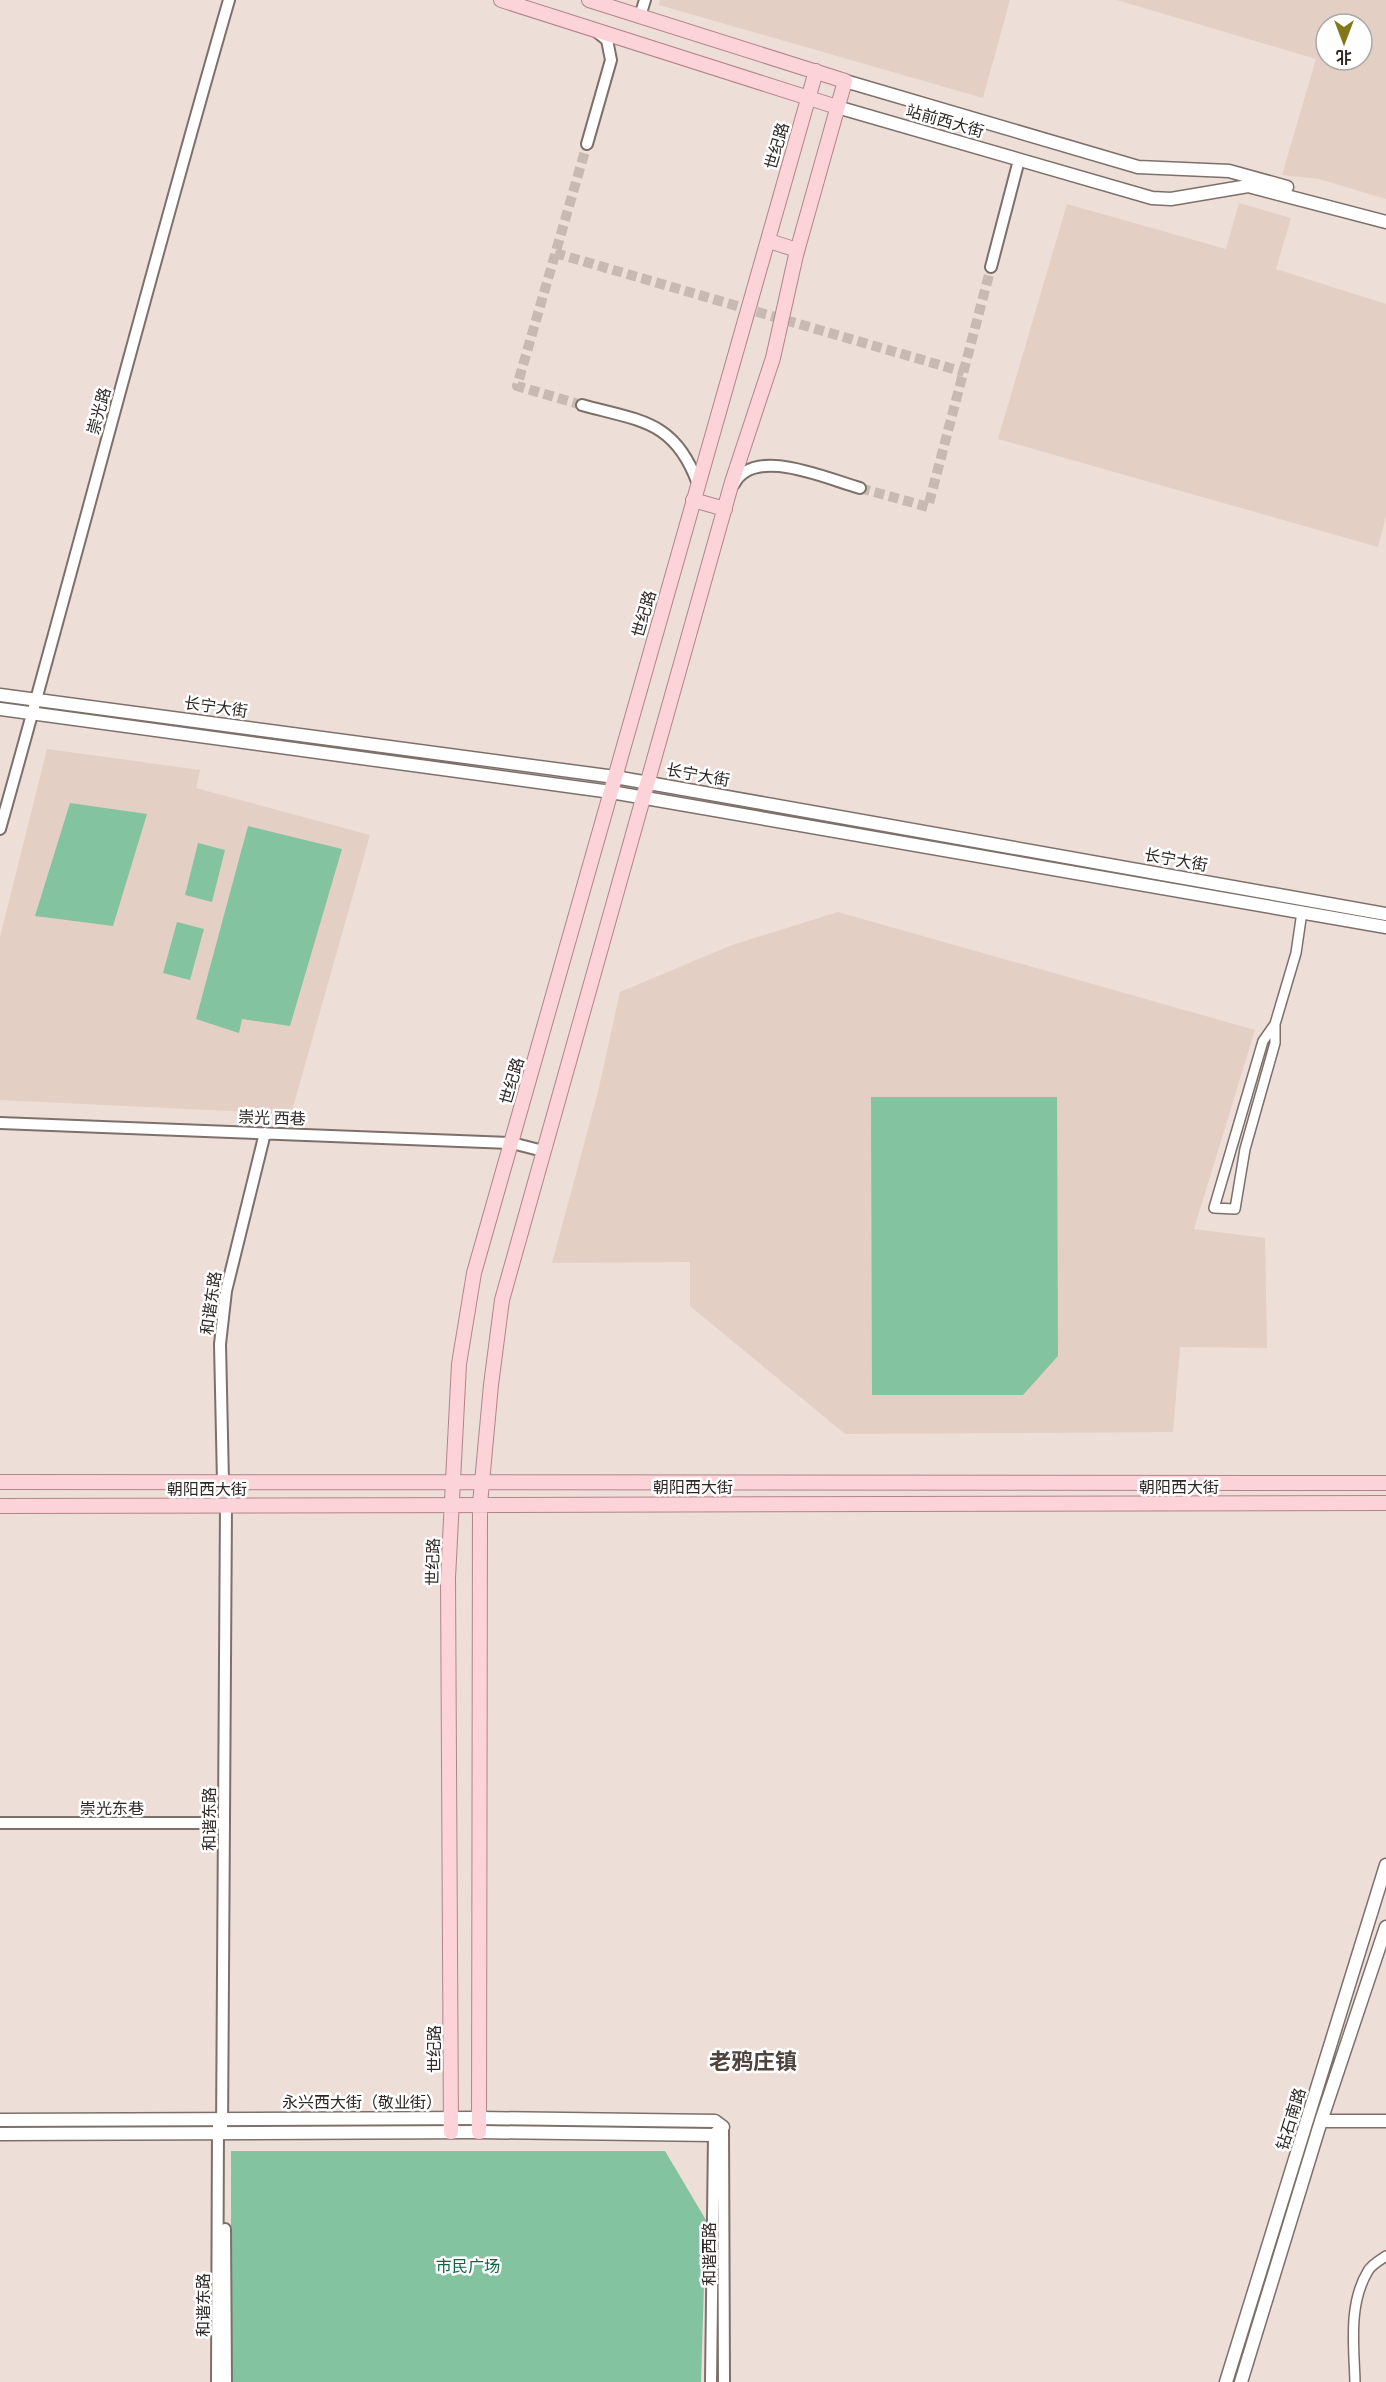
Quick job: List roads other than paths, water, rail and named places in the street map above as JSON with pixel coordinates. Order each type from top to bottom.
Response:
[{"type":"main road","name":"站前西大街","points":[[503,0],[837,107],[1152,198],[1171,199],[1248,186],[1291,192],[1386,215]]},
{"type":"main road","name":"站前西大街","points":[[590,0],[845,81],[1138,167],[1229,171],[1386,222]]},
{"type":"main road","name":"世纪路","points":[[451,2125],[448,1578],[459,1364],[471,1294],[816,70]]},
{"type":"main road","points":[[479,2125],[480,1504],[490,1385],[502,1300],[724,508],[773,358],[797,250],[845,81]]},
{"type":"main road","points":[[769,241],[797,250]]},
{"type":"main road","points":[[693,500],[724,508]]},
{"type":"main road","name":"长宁大街","points":[[0,695],[615,777],[1386,914]]},
{"type":"main road","name":"长宁大街","points":[[0,709],[611,792],[1386,927]]},
{"type":"main road","name":"朝阳西大街","points":[[0,1482],[1386,1483]]},
{"type":"main road","name":"朝阳西大街","points":[[0,1506],[1386,1503]]},
{"type":"main road","name":"钻石南路","points":[[1227,2382],[1386,1865]]},
{"type":"main road","name":"钻石南路","points":[[1241,2382],[1321,2121],[1386,1927]]},
{"type":"main road","name":"永兴西大街（敬业街）","points":[[0,2120],[221,2120],[718,2131]]},
{"type":"main road","points":[[1321,2121],[1386,2121]]},
{"type":"main road","name":"永兴西大街（敬业街）","points":[[0,2134],[221,2134],[451,2125]]},
{"type":"street","name":"崇光路","points":[[0,829],[165,222],[229,0]]},
{"type":"street","points":[[640,16],[645,0]]},
{"type":"street","points":[[587,144],[611,60],[608,40],[595,30]]},
{"type":"street","points":[[991,267],[1019,160]]},
{"type":"street","points":[[582,405],[647,423],[668,435],[682,448],[698,484]]},
{"type":"street","points":[[729,492],[744,471],[752,466],[772,464],[860,488]]},
{"type":"street","points":[[1275,1024],[1263,1041],[1214,1208],[1235,1209],[1245,1149],[1275,1043],[1275,1024],[1296,953],[1302,912]]},
{"type":"street","name":"崇光 西巷","points":[[0,1124],[512,1143],[543,1151]]},
{"type":"street","name":"和谐东路","points":[[223,1482],[220,1344],[226,1291],[265,1133]]},
{"type":"street","name":"和谐东路","points":[[218,2382],[226,1505]]},
{"type":"street","name":"崇光东巷","points":[[0,1823],[224,1822]]},
{"type":"street","name":"和谐西路","points":[[711,2382],[718,2131]]},
{"type":"street","name":"和谐西路","points":[[718,2131],[724,2382]]},
{"type":"street","name":"和谐东路","points":[[221,2134],[226,2382]]},
{"type":"street","points":[[1355,2382],[1354,2321],[1357,2300],[1368,2269],[1386,2256]]},
{"type":"tunnel","points":[[582,405],[517,386],[587,144]]},
{"type":"tunnel","points":[[555,253],[964,372]]},
{"type":"tunnel","points":[[860,488],[928,507],[991,267]]},
{"type":"district","name":"老鸦庄镇","points":[[753,2061]]},
{"type":"park label","name":"市民广场","points":[[468,2266]]}]
